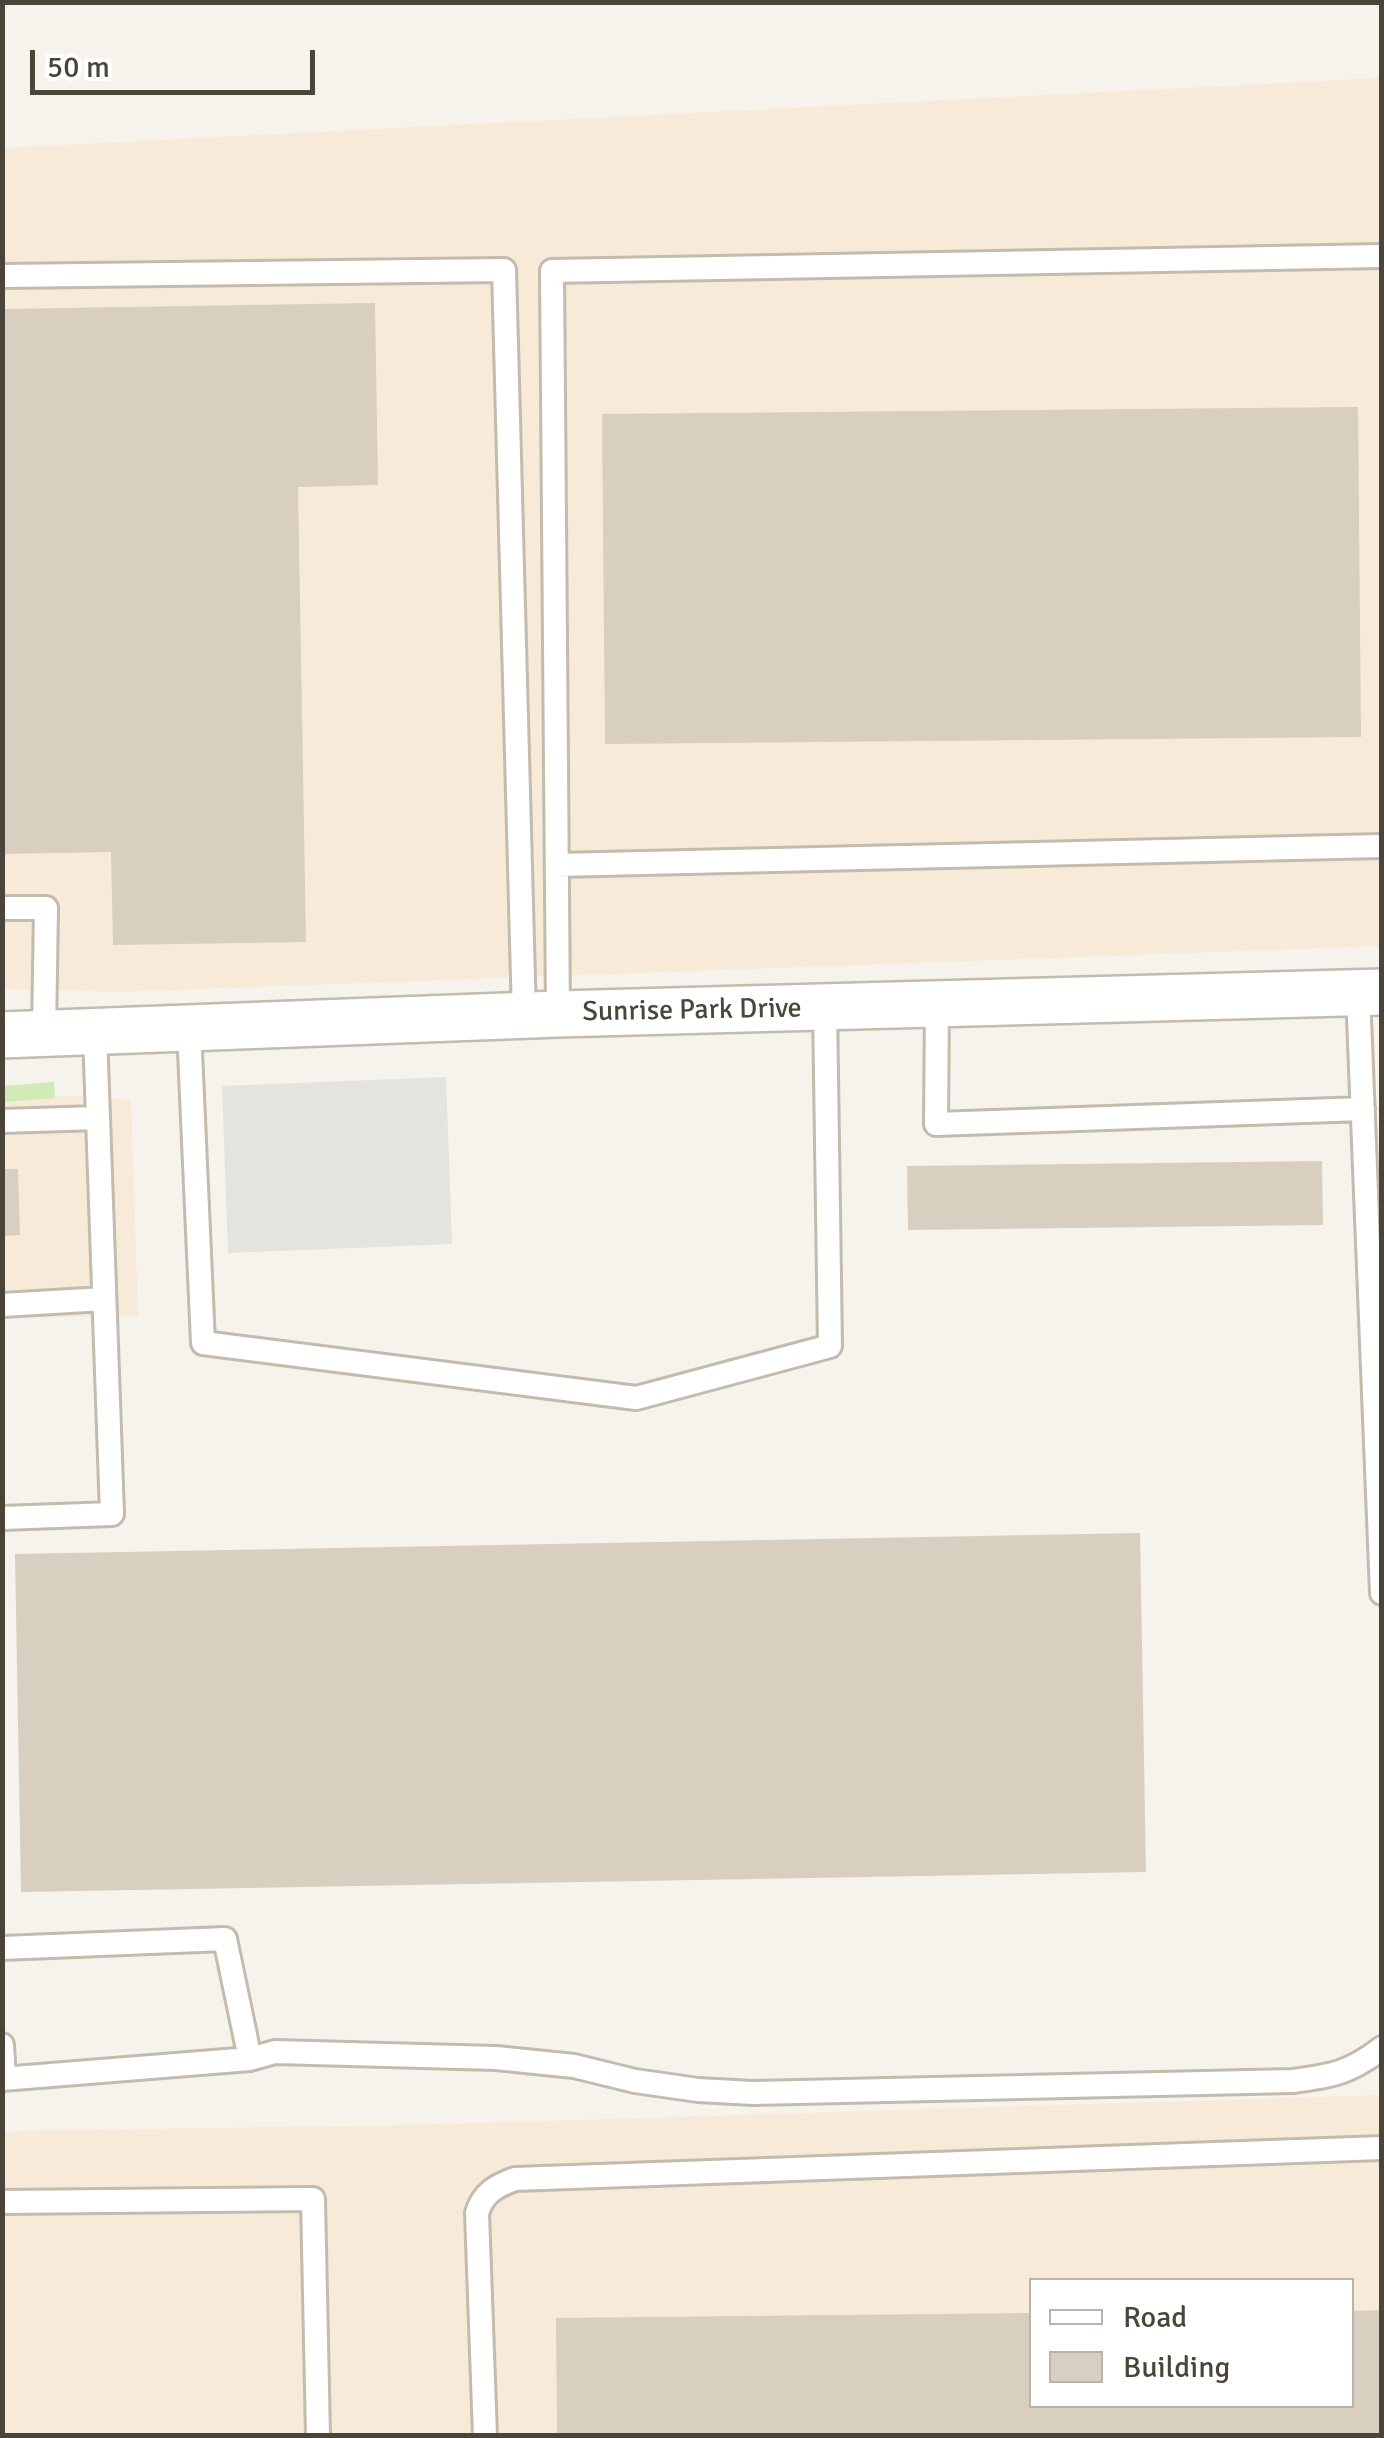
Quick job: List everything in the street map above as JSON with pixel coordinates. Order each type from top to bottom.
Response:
[{"type":"street","name":"Sunrise Park Drive","points":[[23,1035],[541,1015],[1370,992]]},
{"type":"lane","points":[[541,1015],[556,864],[552,271],[1382,256]]},
{"type":"lane","points":[[2,276],[504,270],[541,1015]]},
{"type":"lane","points":[[556,864],[1382,846]]},
{"type":"lane","points":[[2,908],[46,908],[23,1035]]},
{"type":"lane","points":[[1370,992],[1362,1109],[1377,1355],[1382,1594]]},
{"type":"lane","points":[[937,1004],[936,1124],[1362,1109]]},
{"type":"lane","points":[[189,1029],[203,1344],[636,1398],[830,1346],[825,1008]]},
{"type":"lane","points":[[2,1518],[112,1514],[95,1033]]},
{"type":"lane","points":[[2,1121],[98,1118]]},
{"type":"lane","points":[[2,1305],[104,1299]]},
{"type":"lane","points":[[2,1948],[225,1939],[250,2058]]},
{"type":"lane","points":[[2,2046],[3,2079],[250,2058],[276,2052],[496,2058],[574,2066],[635,2081],[698,2090],[754,2094],[1293,2082],[1336,2075],[1382,2048]]},
{"type":"lane","points":[[484,2436],[477,2214],[488,2193],[515,2178],[1382,2148]]},
{"type":"lane","points":[[2,2202],[313,2199],[318,2436]]},
{"type":"shaded area","points":[[1381,78],[1381,946],[117,992],[3,989],[2,148]]},
{"type":"shaded area","points":[[446,1077],[452,1244],[228,1253],[222,1086]]},
{"type":"shaded area","points":[[78,1096],[131,1100],[138,1316],[3,1318],[2,1098]]},
{"type":"shaded area","points":[[1381,2095],[1381,2435],[3,2435],[2,2131],[416,2125]]},
{"type":"green space","points":[[54,1082],[55,1098],[3,1102],[3,1086]]},
{"type":"building","points":[[375,303],[378,485],[298,487],[306,942],[113,945],[111,852],[2,854],[2,309]]},
{"type":"building","points":[[1358,407],[1361,737],[605,744],[602,414]]},
{"type":"building","points":[[1322,1161],[1323,1225],[908,1230],[907,1166]]},
{"type":"building","points":[[2,1169],[18,1169],[20,1235],[2,1236]]},
{"type":"building","points":[[1140,1533],[1146,1872],[21,1892],[15,1554]]},
{"type":"building","points":[[1382,2310],[1382,2436],[557,2436],[556,2318],[1029,2313],[1029,2408],[1354,2408],[1354,2311]]}]
